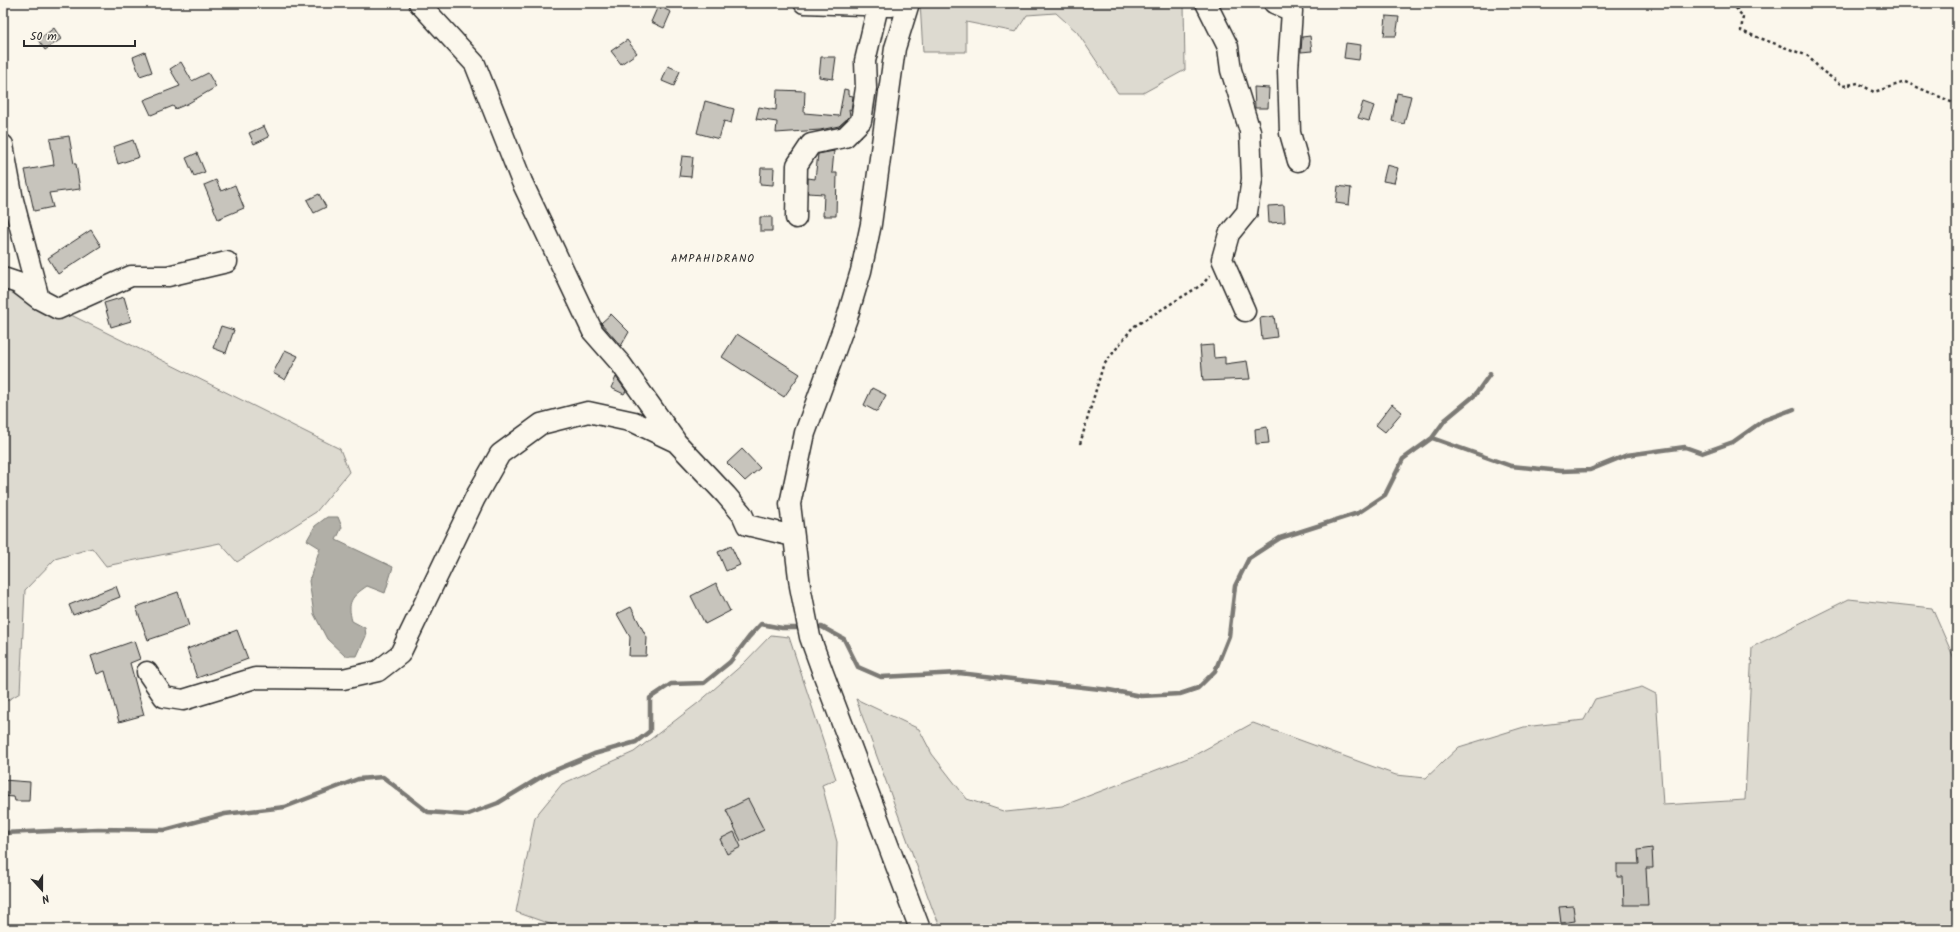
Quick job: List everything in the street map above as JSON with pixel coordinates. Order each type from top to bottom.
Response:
[{"type":"street","points":[[419,3],[475,64],[522,182],[593,332],[621,364],[676,442],[726,495],[742,514],[747,525],[793,536]]},
{"type":"street","points":[[804,3],[878,6],[908,4],[895,48],[871,224],[861,271],[847,318],[805,433],[790,504],[800,586],[810,637],[920,929]]},
{"type":"street","points":[[1206,3],[1228,47],[1231,70],[1250,130],[1252,179],[1247,212],[1229,234],[1222,258],[1245,311]]},
{"type":"street","points":[[1274,3],[1292,12],[1288,69],[1290,133],[1298,160]]},
{"type":"street","points":[[796,218],[797,165],[811,144],[844,137],[861,121],[866,88],[865,61],[878,6]]},
{"type":"street","points":[[3,145],[13,200],[39,299]]},
{"type":"street","points":[[3,278],[18,283],[39,299],[58,309],[131,276],[168,276],[227,262]]},
{"type":"street","points":[[147,672],[164,697],[183,700],[255,678],[343,679],[378,670],[400,654],[475,498],[500,454],[541,424],[588,412],[634,422],[676,442]]},
{"type":"path","points":[[1732,3],[1743,17],[1740,31],[1808,56],[1821,70],[1843,86],[1858,83],[1874,92],[1905,82],[1945,99],[1957,106]]},
{"type":"path","points":[[1080,444],[1103,366],[1133,327],[1203,284],[1222,258]]},
{"type":"shaded area","points":[[920,3],[1184,3],[1185,70],[1143,93],[1118,93],[1077,32],[1056,13],[1027,15],[1016,32],[966,22],[966,52],[923,52]]},
{"type":"shaded area","points":[[3,278],[39,299],[340,449],[349,472],[316,512],[237,562],[220,543],[106,566],[92,548],[55,559],[25,590],[20,693],[3,703]]},
{"type":"shaded area","points":[[327,517],[338,517],[342,527],[336,540],[393,567],[385,593],[367,586],[357,593],[350,604],[352,621],[365,628],[366,636],[357,656],[345,656],[327,639],[314,614],[309,581],[320,548],[307,540],[315,526]]},
{"type":"shaded area","points":[[1849,599],[1932,608],[1957,665],[1957,929],[942,929],[934,913],[856,699],[919,729],[932,754],[967,799],[1006,812],[1062,806],[1193,756],[1253,723],[1396,775],[1426,778],[1459,747],[1524,727],[1584,720],[1595,699],[1642,687],[1656,694],[1663,805],[1745,800],[1752,647]]},
{"type":"shaded area","points":[[771,635],[789,637],[836,779],[822,785],[837,842],[835,918],[823,928],[808,929],[564,929],[516,912],[535,817],[562,784],[634,752],[698,703],[743,664]]},
{"type":"building","points":[[658,6],[671,12],[664,28],[651,22]]},
{"type":"building","points":[[1386,16],[1399,17],[1396,36],[1384,36]]},
{"type":"building","points":[[54,28],[61,39],[45,50],[38,40]]},
{"type":"building","points":[[1310,36],[1312,51],[1301,52],[1302,37]]},
{"type":"building","points":[[627,40],[637,53],[621,64],[611,51]]},
{"type":"building","points":[[1346,43],[1361,45],[1359,60],[1344,58]]},
{"type":"building","points":[[145,52],[152,72],[140,76],[133,57]]},
{"type":"building","points":[[821,57],[836,57],[833,79],[819,77]]},
{"type":"building","points":[[181,62],[192,81],[208,73],[216,87],[187,104],[175,109],[173,106],[151,115],[144,100],[180,86],[170,69]]},
{"type":"building","points":[[668,66],[680,71],[674,86],[662,81]]},
{"type":"building","points":[[1254,87],[1269,88],[1268,108],[1255,108]]},
{"type":"building","points":[[844,89],[848,90],[848,95],[853,96],[851,110],[849,109],[850,116],[839,126],[820,130],[776,133],[777,122],[756,119],[759,107],[776,110],[777,90],[805,91],[804,113],[839,116]]},
{"type":"building","points":[[1397,93],[1411,96],[1404,124],[1392,121]]},
{"type":"building","points":[[705,101],[734,109],[731,123],[724,121],[719,139],[697,133]]},
{"type":"building","points":[[1363,102],[1374,106],[1369,121],[1358,118]]},
{"type":"building","points":[[264,126],[269,137],[254,144],[249,133]]},
{"type":"building","points":[[69,136],[80,189],[49,193],[53,207],[34,211],[25,170],[54,165],[50,139]]},
{"type":"building","points":[[133,140],[139,157],[118,164],[113,147]]},
{"type":"building","points":[[834,151],[832,173],[837,173],[836,216],[823,216],[824,194],[808,193],[808,178],[815,179],[818,154]]},
{"type":"building","points":[[197,153],[205,172],[194,176],[186,158]]},
{"type":"building","points":[[682,156],[693,157],[691,177],[679,176]]},
{"type":"building","points":[[1387,165],[1398,168],[1394,183],[1383,181]]},
{"type":"building","points":[[761,168],[774,168],[773,185],[760,184]]},
{"type":"building","points":[[216,180],[221,191],[235,185],[244,208],[218,219],[204,185]]},
{"type":"building","points":[[1338,186],[1351,188],[1349,205],[1336,203]]},
{"type":"building","points":[[319,194],[326,207],[314,213],[307,200]]},
{"type":"building","points":[[1284,205],[1285,222],[1269,223],[1268,206]]},
{"type":"building","points":[[760,217],[772,217],[772,231],[760,231]]},
{"type":"building","points":[[91,230],[101,246],[58,274],[48,258]]},
{"type":"building","points":[[124,297],[131,321],[111,327],[104,303]]},
{"type":"building","points":[[611,314],[629,332],[621,346],[601,323]]},
{"type":"building","points":[[1274,316],[1277,337],[1262,339],[1260,318]]},
{"type":"building","points":[[221,326],[234,330],[226,353],[213,348]]},
{"type":"building","points":[[737,334],[800,374],[784,397],[722,357]]},
{"type":"building","points":[[1213,345],[1214,358],[1225,357],[1225,364],[1247,361],[1250,379],[1203,381],[1200,346]]},
{"type":"building","points":[[285,350],[298,356],[285,380],[273,373]]},
{"type":"building","points":[[616,377],[626,391],[624,394],[611,388]]},
{"type":"building","points":[[872,388],[886,395],[877,412],[864,405]]},
{"type":"building","points":[[1392,404],[1402,412],[1385,432],[1376,425]]},
{"type":"building","points":[[1267,427],[1269,443],[1256,444],[1255,429]]},
{"type":"building","points":[[742,449],[760,468],[745,481],[727,463]]},
{"type":"building","points":[[731,546],[740,565],[726,571],[718,552]]},
{"type":"building","points":[[716,583],[730,611],[705,624],[691,596]]},
{"type":"building","points":[[116,586],[120,597],[73,615],[69,605]]},
{"type":"building","points":[[178,592],[189,626],[148,640],[136,607]]},
{"type":"building","points":[[631,607],[647,638],[646,656],[629,656],[630,637],[617,614]]},
{"type":"building","points":[[237,630],[248,659],[197,678],[187,649]]},
{"type":"building","points":[[134,641],[140,659],[130,663],[144,715],[119,722],[105,671],[97,674],[91,656]]},
{"type":"building","points":[[3,780],[30,782],[29,801],[15,801],[14,797],[3,796]]},
{"type":"building","points":[[748,799],[764,830],[741,841],[726,810]]},
{"type":"building","points":[[734,832],[741,847],[727,854],[720,839]]},
{"type":"building","points":[[1652,848],[1653,868],[1646,868],[1648,905],[1624,905],[1623,877],[1617,877],[1617,864],[1639,864],[1638,850]]},
{"type":"building","points":[[1573,906],[1575,921],[1561,923],[1559,907]]},
{"type":"waterway","points":[[812,627],[822,627],[844,639],[858,667],[881,677],[959,673],[1109,690],[1141,696],[1180,694],[1198,688],[1215,671],[1229,636],[1235,586],[1249,558],[1280,538],[1358,513],[1385,495],[1403,459],[1432,438],[1445,420],[1475,395],[1490,374]]},
{"type":"waterway","points":[[1432,438],[1511,466],[1561,471],[1590,470],[1627,455],[1685,447],[1702,453],[1733,442],[1764,420],[1794,409],[1789,411]]},
{"type":"waterway","points":[[3,833],[98,829],[165,830],[225,814],[285,807],[358,779],[383,777],[428,812],[466,815],[498,803],[546,774],[594,754],[636,742],[650,731],[650,698],[671,684],[704,683],[730,662],[761,624],[782,628],[803,628]]},
{"type":"district","name":"AMPAHIDRANO","points":[[713,258]]}]
